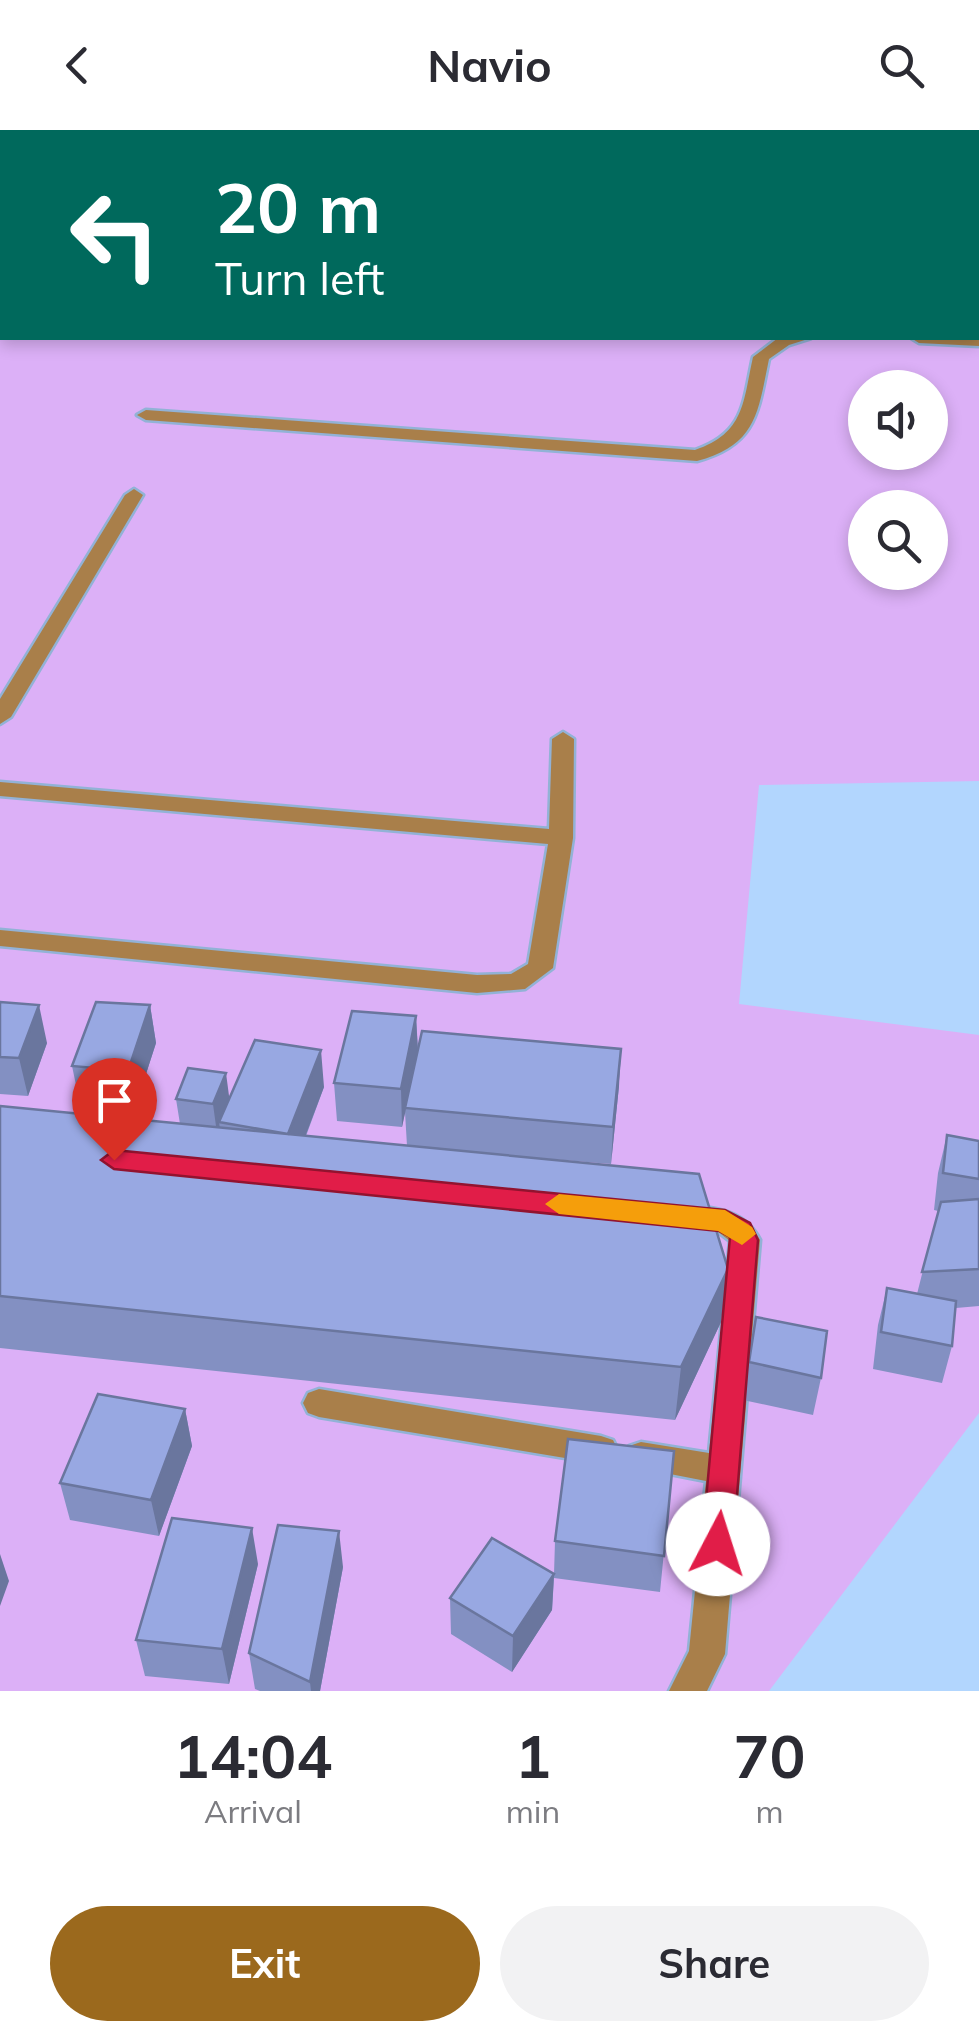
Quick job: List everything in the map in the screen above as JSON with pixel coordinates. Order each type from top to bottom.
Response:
[{"type":"street","points":[[146,415],[697,456],[723,449],[741,435],[761,357],[794,340]]},
{"type":"street","points":[[0,718],[134,495]]},
{"type":"street","points":[[0,938],[476,984],[516,983],[540,968],[561,838],[563,739]]},
{"type":"street","points":[[0,788],[561,838]]},
{"type":"street","points":[[646,1213],[725,1221],[740,1230],[745,1240],[707,1654],[687,1691]]},
{"type":"street","points":[[319,1403],[724,1470]]},
{"type":"shaded area","points":[[0,340],[979,340],[979,781],[759,785],[739,1004],[979,1035],[979,1413],[769,1691],[0,1691]]},
{"type":"building","points":[[0,1002],[39,1005],[19,1058],[0,1057]]},
{"type":"building","points":[[96,1002],[150,1005],[128,1071],[72,1066]]},
{"type":"building","points":[[352,1011],[416,1016],[401,1089],[334,1083]]},
{"type":"building","points":[[422,1031],[621,1049],[613,1127],[405,1108]]},
{"type":"building","points":[[255,1040],[321,1050],[288,1134],[219,1122]]},
{"type":"building","points":[[188,1068],[226,1073],[213,1104],[176,1099]]},
{"type":"building","points":[[0,1106],[699,1174],[728,1269],[681,1367],[0,1296]]},
{"type":"building","points":[[947,1135],[979,1141],[979,1179],[943,1173]]},
{"type":"building","points":[[979,1199],[979,1269],[922,1272],[941,1202]]},
{"type":"building","points":[[887,1288],[956,1301],[952,1346],[881,1332]]},
{"type":"building","points":[[756,1317],[827,1331],[821,1378],[749,1362]]},
{"type":"building","points":[[98,1394],[185,1409],[151,1500],[60,1483]]},
{"type":"building","points":[[568,1439],[674,1451],[664,1556],[555,1541]]},
{"type":"building","points":[[172,1518],[252,1528],[222,1649],[136,1640]]},
{"type":"building","points":[[278,1525],[339,1531],[310,1682],[249,1653]]},
{"type":"building","points":[[492,1538],[554,1574],[513,1636],[450,1598]]},
{"type":"slow traffic","points":[[559,1204],[725,1221],[742,1234]]},
{"type":"route","points":[[114,1160],[725,1221],[740,1230],[745,1240],[718,1544]]}]
